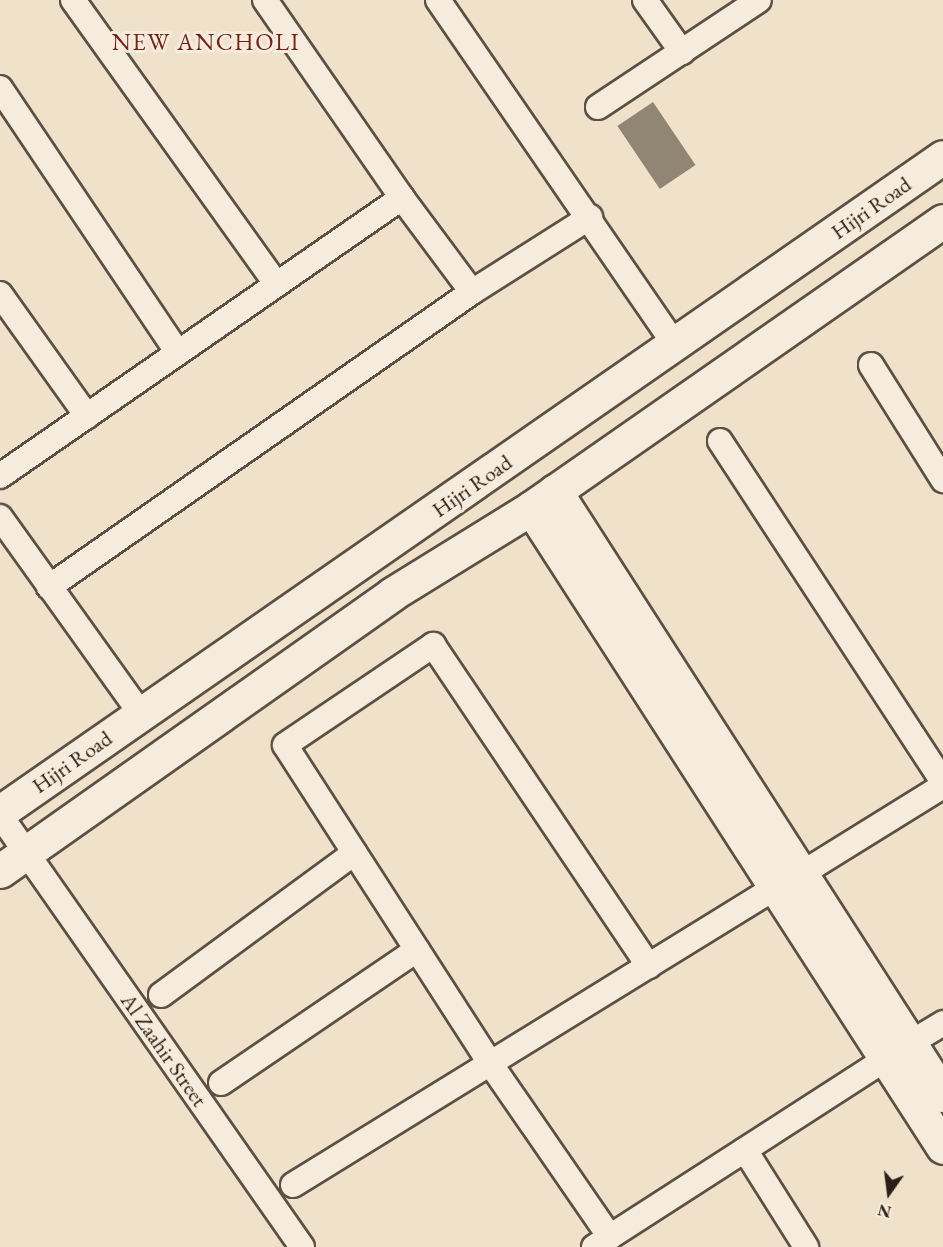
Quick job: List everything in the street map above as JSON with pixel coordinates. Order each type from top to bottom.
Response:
[{"type":"main road","name":"Hijri Road","points":[[0,814],[141,714],[675,346],[943,157]]},
{"type":"main road","points":[[13,861],[392,594],[543,500],[943,221]]},
{"type":"main road","points":[[543,500],[898,1051],[943,1147]]},
{"type":"main road","points":[[898,1051],[943,1095]]},
{"type":"street","points":[[73,0],[277,285]]},
{"type":"street","points":[[265,0],[402,198],[472,292]]},
{"type":"street","points":[[438,0],[590,217],[675,346]]},
{"type":"street","points":[[645,0],[682,52]]},
{"type":"street","points":[[598,107],[759,0]]},
{"type":"street","points":[[0,88],[178,353]]},
{"type":"street","points":[[0,476],[402,198]]},
{"type":"street","points":[[48,586],[472,292],[590,217]]},
{"type":"street","points":[[0,294],[87,416]]},
{"type":"street","points":[[871,365],[943,480]]},
{"type":"street","points":[[293,1185],[943,784],[720,441]]},
{"type":"street","points":[[0,517],[141,714]]},
{"type":"street","points":[[649,966],[433,645],[285,745],[490,1063],[602,1242],[943,1023]]},
{"type":"street","name":"Al Zaahir Street","points":[[0,814],[13,861],[302,1247]]},
{"type":"street","points":[[161,994],[354,853]]},
{"type":"street","points":[[221,1083],[417,950]]},
{"type":"street","points":[[745,1150],[806,1247]]},
{"type":"building","points":[[653,102],[695,165],[660,189],[617,126]]},
{"type":"district","name":"NEW ANCHOLI","points":[[206,42]]}]
